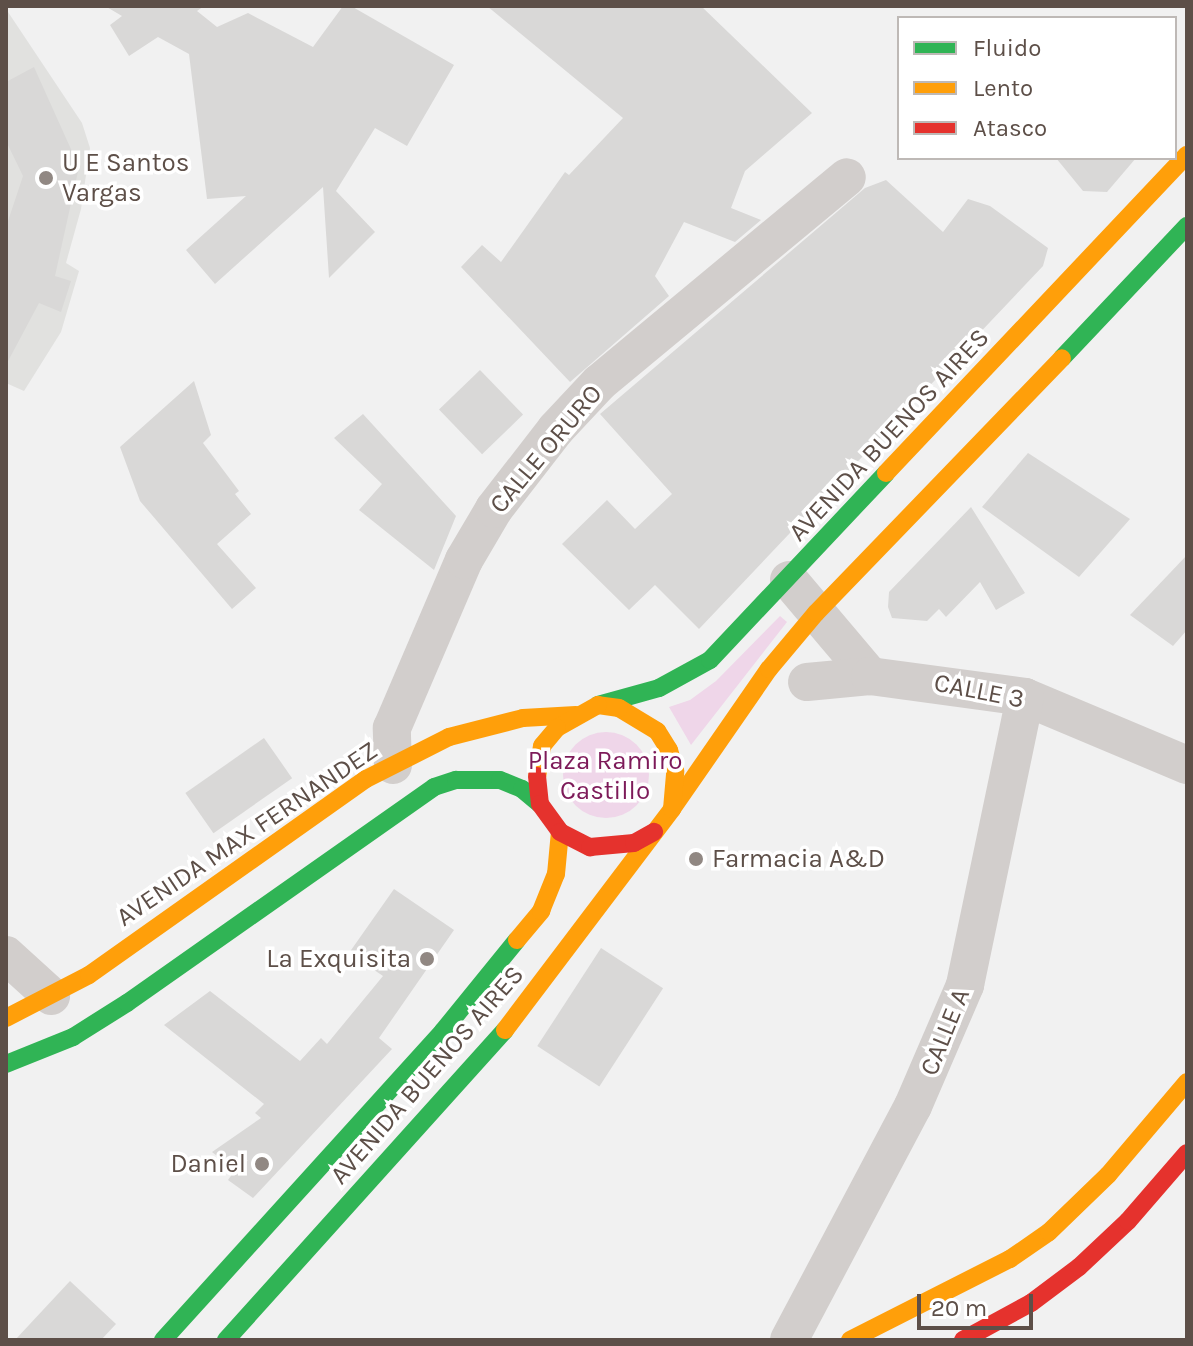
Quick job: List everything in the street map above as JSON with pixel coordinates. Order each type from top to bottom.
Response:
[{"type":"main road","name":"AVENIDA BUENOS AIRES","points":[[598,705],[685,676],[710,660],[789,580],[1187,155]]},
{"type":"main road","points":[[672,809],[675,771],[669,750],[657,731],[619,708],[598,705],[576,715],[557,728],[542,746],[536,769],[540,804],[560,832],[590,847],[605,848],[634,843],[654,832],[672,809],[769,669],[816,613],[915,514],[1187,226]]},
{"type":"main road","name":"AVENIDA MAX FERNANDEZ","points":[[6,1064],[62,1017],[89,975],[366,779],[449,737],[523,718],[576,715]]},
{"type":"main road","name":"AVENIDA MAX FERNANDEZ","points":[[6,1018],[62,1017],[127,1003],[434,787],[456,780],[500,780],[522,789],[540,804]]},
{"type":"main road","name":"AVENIDA BUENOS AIRES","points":[[163,1340],[443,1031],[541,911],[556,874],[560,832]]},
{"type":"main road","name":"AVENIDA BUENOS AIRES","points":[[226,1340],[484,1057],[654,832]]},
{"type":"main road","points":[[850,1340],[914,1319],[1049,1232],[1108,1175],[1187,1082]]},
{"type":"main road","points":[[963,1340],[1031,1303],[1079,1267],[1128,1221],[1187,1153]]},
{"type":"street","name":"CALLE ORURO","points":[[393,765],[392,728],[464,560],[494,509],[547,440],[599,383],[847,177]]},
{"type":"street","points":[[789,580],[870,676]]},
{"type":"street","name":"CALLE 3","points":[[807,682],[870,676],[1025,697],[1187,765]]},
{"type":"street","name":"CALLE A","points":[[789,1340],[913,1106],[965,985],[1025,697]]},
{"type":"street","points":[[6,955],[62,1017]]},
{"type":"shaded area","name":"U E Santos Vargas","points":[[6,9],[82,123],[90,148],[81,209],[66,263],[79,271],[61,332],[24,391],[6,383]]},
{"type":"green space","points":[[780,616],[787,622],[691,745],[669,707],[690,700],[716,681]]},
{"type":"green space","name":"Plaza Ramiro Castillo","points":[[606,732],[622,736],[636,745],[645,759],[649,775],[645,791],[636,805],[622,814],[606,818],[590,814],[576,805],[567,791],[563,775],[567,759],[576,745],[590,736]]},
{"type":"building","points":[[105,6],[204,6],[197,11],[217,27],[248,13],[313,47],[343,6],[351,6],[454,65],[407,146],[375,128],[336,191],[375,232],[329,278],[323,187],[215,284],[186,250],[246,196],[207,199],[189,54],[158,37],[129,56],[110,25],[122,16]]},
{"type":"building","points":[[487,6],[701,6],[812,113],[745,171],[731,208],[761,220],[735,242],[684,222],[655,276],[669,296],[570,382],[461,267],[482,245],[501,262],[565,172],[569,175],[623,118]]},
{"type":"building","name":"U E Santos Vargas","points":[[34,67],[79,167],[55,276],[71,281],[61,312],[39,303],[6,365],[6,227],[23,176],[6,141],[6,82]]},
{"type":"building","points":[[1058,160],[1134,160],[1107,192],[1083,191]]},
{"type":"building","points":[[886,180],[943,232],[968,199],[990,206],[1048,248],[1043,266],[699,629],[655,585],[629,610],[562,544],[607,500],[635,529],[672,494],[600,414],[865,188]]},
{"type":"building","points":[[480,370],[523,415],[482,454],[439,410]]},
{"type":"building","points":[[194,381],[211,435],[203,443],[239,491],[235,494],[251,514],[217,544],[256,588],[232,609],[140,501],[120,447]]},
{"type":"building","points":[[363,414],[456,516],[434,570],[359,510],[382,484],[334,438]]},
{"type":"building","points":[[1028,453],[1130,519],[1079,577],[982,507]]},
{"type":"building","points":[[971,507],[1025,593],[996,610],[980,582],[946,617],[939,609],[927,621],[892,618],[888,607],[889,592]]},
{"type":"building","points":[[1187,555],[1187,630],[1173,646],[1130,615]]},
{"type":"building","points":[[264,738],[292,778],[213,833],[185,793]]},
{"type":"building","points":[[394,889],[454,930],[379,1038],[392,1049],[253,1198],[228,1180],[235,1170],[212,1152],[261,1118],[255,1113],[264,1104],[164,1025],[210,991],[300,1061],[321,1038],[327,1044],[383,976],[349,953]]},
{"type":"building","points":[[601,948],[663,988],[599,1086],[537,1046]]},
{"type":"building","points":[[70,1281],[116,1324],[101,1340],[15,1340]]},
{"type":"traffic: fast","points":[[1062,358],[1187,226]]},
{"type":"traffic: fast","points":[[598,705],[659,688],[710,660],[886,473]]},
{"type":"traffic: fast","points":[[6,1064],[73,1037],[127,1003],[434,787],[456,780],[500,780],[522,789],[540,804]]},
{"type":"traffic: fast","points":[[163,1340],[443,1031],[517,940]]},
{"type":"traffic: fast","points":[[226,1340],[505,1030]]},
{"type":"traffic: slow","points":[[886,473],[1187,155]]},
{"type":"traffic: slow","points":[[672,809],[769,669],[816,613],[1062,358]]},
{"type":"traffic: slow","points":[[505,1030],[672,809],[675,771],[669,750],[657,731],[619,708],[598,705],[557,728],[542,746],[537,776]]},
{"type":"traffic: slow","points":[[6,1018],[89,975],[366,779],[449,737],[523,718],[576,715]]},
{"type":"traffic: slow","points":[[517,940],[541,911],[556,874],[560,832]]},
{"type":"traffic: slow","points":[[850,1340],[1010,1259],[1049,1232],[1108,1175],[1187,1082]]},
{"type":"traffic: jam","points":[[537,776],[540,804],[560,832],[590,847],[634,843],[654,832]]},
{"type":"traffic: jam","points":[[963,1340],[1031,1303],[1079,1267],[1128,1221],[1187,1153]]},
{"type":"place","name":"U E Santos Vargas","points":[[46,178]]},
{"type":"place","name":"Farmacia A&D","points":[[696,859]]},
{"type":"place","name":"La Exquisita","points":[[427,959]]},
{"type":"place","name":"Daniel","points":[[262,1164]]}]
